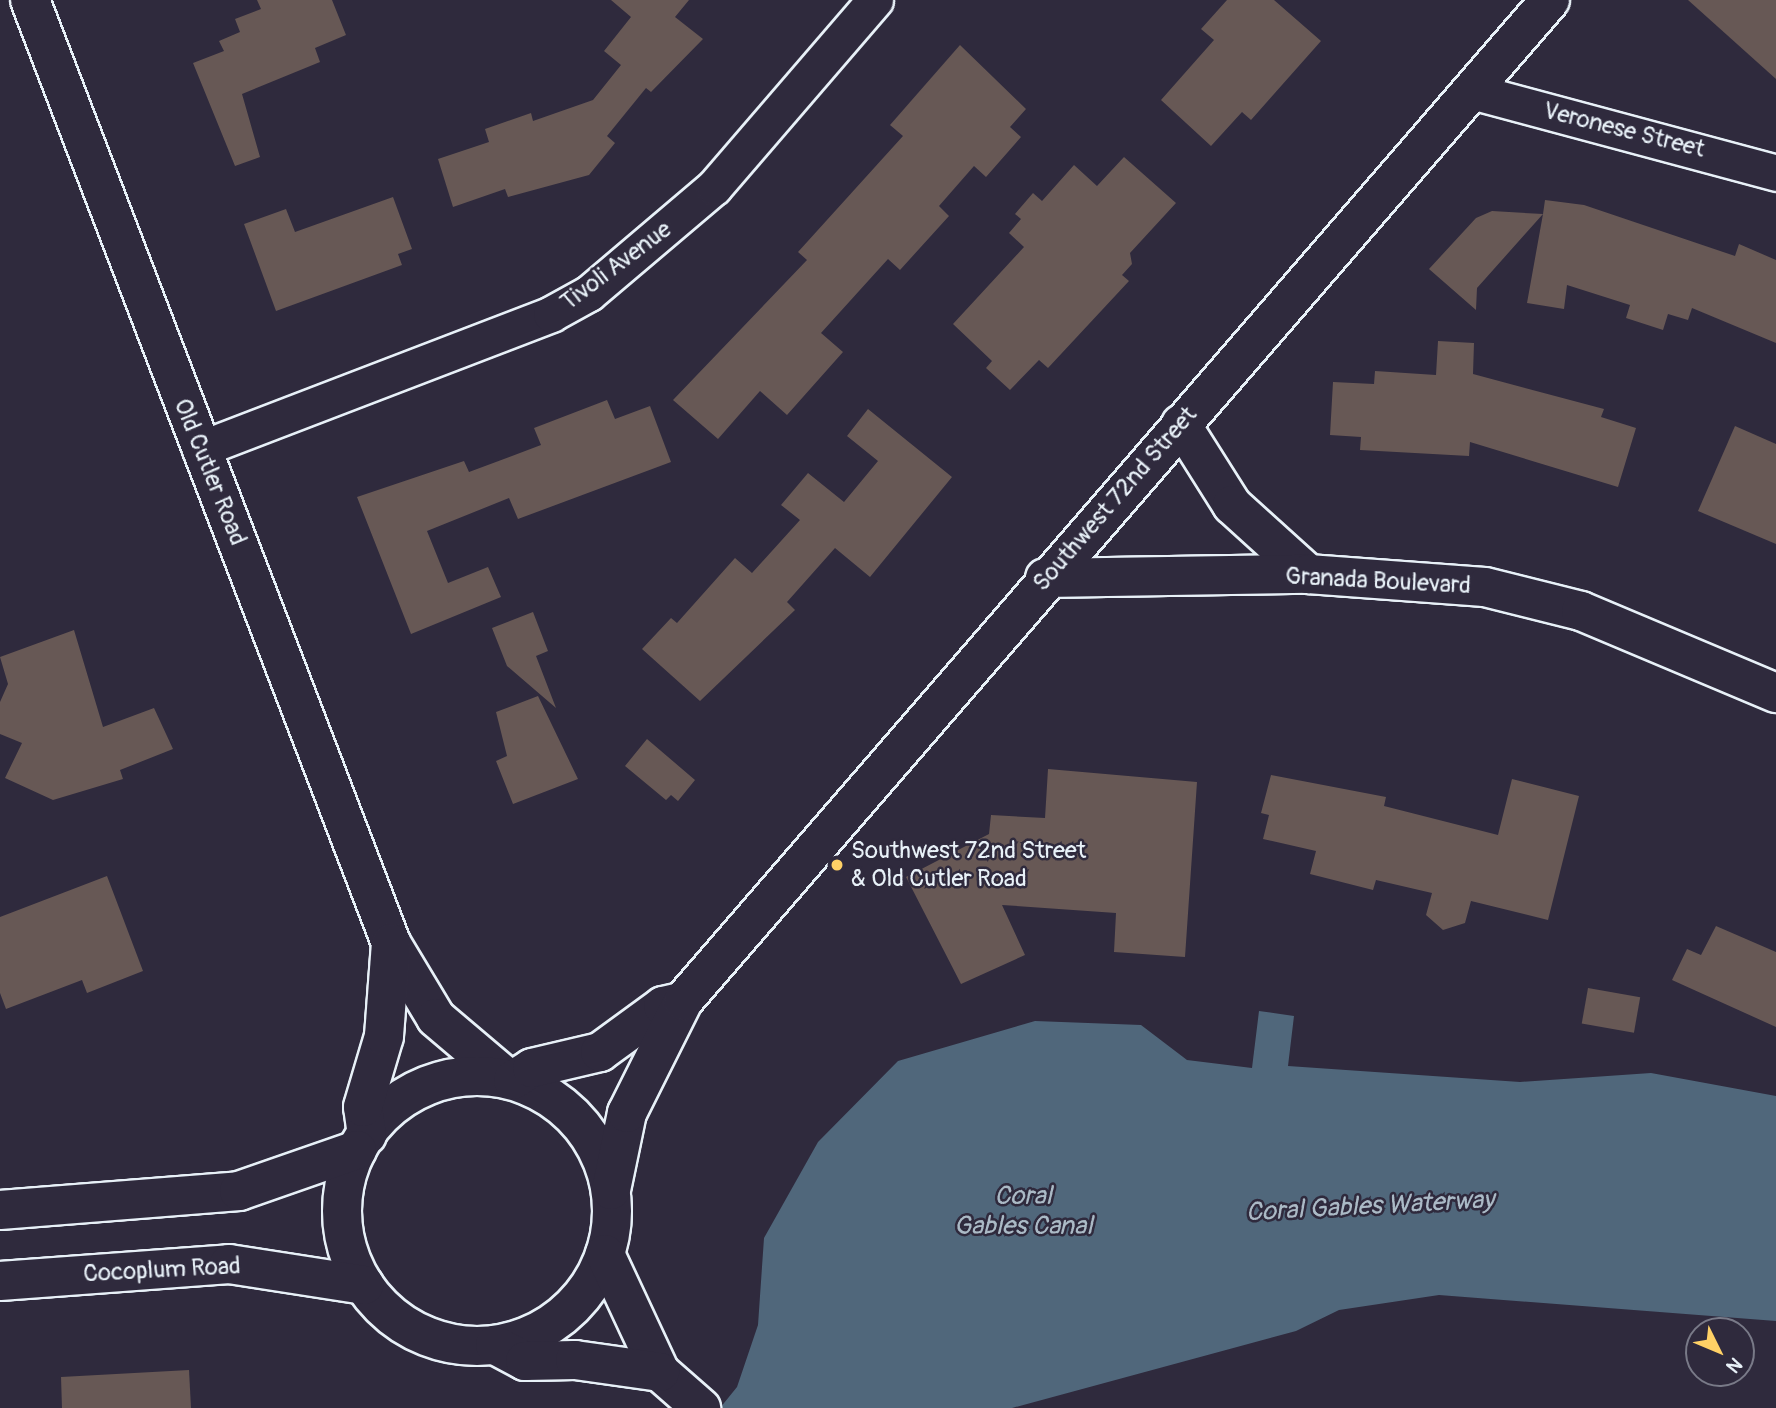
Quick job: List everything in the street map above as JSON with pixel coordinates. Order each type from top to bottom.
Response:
[{"type":"main road","name":"Old Cutler Road","points":[[30,0],[391,943],[436,1018],[510,1080],[573,1115],[597,1149],[611,1190]]},
{"type":"main road","name":"Southwest 72nd Street","points":[[605,1254],[611,1190],[631,1104],[683,1001],[1045,578],[1550,0]]},
{"type":"main road","points":[[1181,424],[1231,505],[1308,574]]},
{"type":"main road","name":"Granada Boulevard","points":[[1045,578],[1308,574],[1438,580],[1532,598],[1581,611],[1776,693]]},
{"type":"main road","name":"Old Cutler Road","points":[[362,1142],[363,1107],[384,1037],[391,943]]},
{"type":"main road","name":"Southwest 72nd Street","points":[[510,1080],[532,1068],[600,1052],[663,1006],[683,1001]]},
{"type":"main road","points":[[510,1080],[476,1076],[433,1083],[393,1107],[362,1142],[342,1215],[364,1284],[413,1330],[440,1341],[495,1345],[540,1329],[571,1308],[605,1254]]},
{"type":"main road","points":[[0,1210],[240,1191],[362,1142]]},
{"type":"main road","points":[[605,1254],[660,1373],[696,1404]]},
{"type":"main road","name":"Cocoplum Road","points":[[0,1281],[229,1264],[364,1284]]},
{"type":"main road","points":[[495,1345],[525,1361],[575,1360],[660,1373]]},
{"type":"street","name":"Tivoli Avenue","points":[[200,449],[541,318],[589,293],[714,187],[875,0]]},
{"type":"street","name":"Veronese Street","points":[[1471,91],[1776,173]]},
{"type":"water","name":"Coral Gables Canal","points":[[1259,1011],[1294,1016],[1288,1066],[1520,1082],[1651,1073],[1776,1096],[1776,1321],[1755,1319],[1755,1317],[1724,1317],[1439,1295],[1339,1310],[1296,1331],[1012,1408],[720,1408],[737,1387],[758,1325],[764,1238],[818,1142],[898,1061],[1035,1021],[1141,1025],[1187,1060],[1252,1068]]},
{"type":"building","points":[[257,0],[332,0],[346,35],[315,48],[320,62],[242,94],[260,157],[235,166],[193,63],[224,51],[219,41],[240,32],[235,19],[261,9]]},
{"type":"building","points":[[611,0],[689,0],[675,17],[703,39],[651,92],[646,88],[607,136],[615,143],[589,175],[508,197],[505,189],[453,207],[438,159],[489,142],[485,129],[531,113],[533,121],[593,100],[621,65],[604,51],[631,17]]},
{"type":"building","points":[[1227,0],[1274,0],[1321,41],[1251,120],[1242,112],[1211,146],[1161,100],[1214,40],[1201,29]]},
{"type":"building","points":[[1688,0],[1776,0],[1776,79]]},
{"type":"building","points":[[960,45],[1026,109],[1010,127],[1021,137],[986,177],[974,166],[939,206],[949,216],[900,270],[888,259],[821,333],[843,352],[787,415],[760,391],[718,439],[673,400],[807,260],[798,252],[903,136],[890,125]]},
{"type":"building","points":[[1124,157],[1176,203],[1130,253],[1132,264],[1122,275],[1129,281],[1048,368],[1039,360],[1010,390],[986,368],[992,361],[953,324],[1024,247],[1009,233],[1021,219],[1015,214],[1033,193],[1042,201],[1074,165],[1097,186]]},
{"type":"building","points":[[393,197],[412,249],[398,254],[402,265],[276,311],[244,224],[286,209],[295,232]]},
{"type":"building","points":[[1545,200],[1584,205],[1735,256],[1739,244],[1776,260],[1776,343],[1692,308],[1688,320],[1668,314],[1663,330],[1626,318],[1630,305],[1567,285],[1564,309],[1527,303]]},
{"type":"building","points":[[1492,211],[1543,214],[1477,288],[1476,310],[1429,269],[1476,218]]},
{"type":"building","points":[[1438,341],[1474,343],[1473,374],[1604,409],[1601,417],[1636,428],[1618,487],[1470,442],[1469,456],[1360,450],[1361,437],[1330,435],[1333,382],[1374,384],[1375,371],[1436,375]]},
{"type":"building","points":[[607,400],[615,419],[650,406],[671,462],[518,519],[509,498],[427,531],[448,583],[488,567],[501,597],[411,634],[357,497],[464,461],[469,472],[541,445],[534,428]]},
{"type":"building","points":[[868,409],[952,477],[870,577],[835,548],[787,602],[795,610],[700,701],[642,649],[671,618],[677,623],[735,558],[752,573],[800,520],[781,505],[808,473],[844,502],[878,461],[847,436]]},
{"type":"building","points":[[1735,426],[1776,444],[1776,544],[1698,511]]},
{"type":"building","points":[[533,612],[548,651],[536,656],[556,708],[507,666],[492,628]]},
{"type":"building","points":[[74,630],[103,727],[154,708],[173,749],[120,770],[123,779],[53,800],[5,778],[22,743],[0,734],[0,702],[8,684],[0,657]]},
{"type":"building","points":[[538,696],[578,779],[513,804],[496,761],[507,756],[496,712]]},
{"type":"building","points":[[647,739],[695,780],[678,801],[671,795],[666,800],[625,766]]},
{"type":"building","points":[[1048,769],[1197,782],[1185,957],[1114,952],[1116,913],[1002,905],[1025,955],[961,984],[906,877],[989,834],[991,815],[1045,818]]},
{"type":"building","points":[[1271,775],[1386,797],[1384,806],[1498,835],[1512,779],[1579,796],[1548,920],[1471,901],[1465,923],[1443,930],[1426,915],[1432,893],[1376,880],[1373,890],[1310,874],[1316,851],[1263,839],[1269,815],[1261,813]]},
{"type":"building","points":[[107,876],[143,971],[87,993],[82,980],[6,1009],[0,993],[0,917]]},
{"type":"building","points":[[1716,926],[1776,952],[1776,1027],[1672,980],[1687,949],[1701,955]]},
{"type":"building","points":[[1588,988],[1640,997],[1634,1033],[1582,1023]]},
{"type":"building","points":[[189,1370],[191,1408],[62,1408],[61,1377]]},
{"type":"place","name":"Southwest 72nd Street & Old Cutler Road","points":[[837,865]]},
{"type":"water label","name":"Coral Gables Waterway","points":[[1370,1207]]}]
